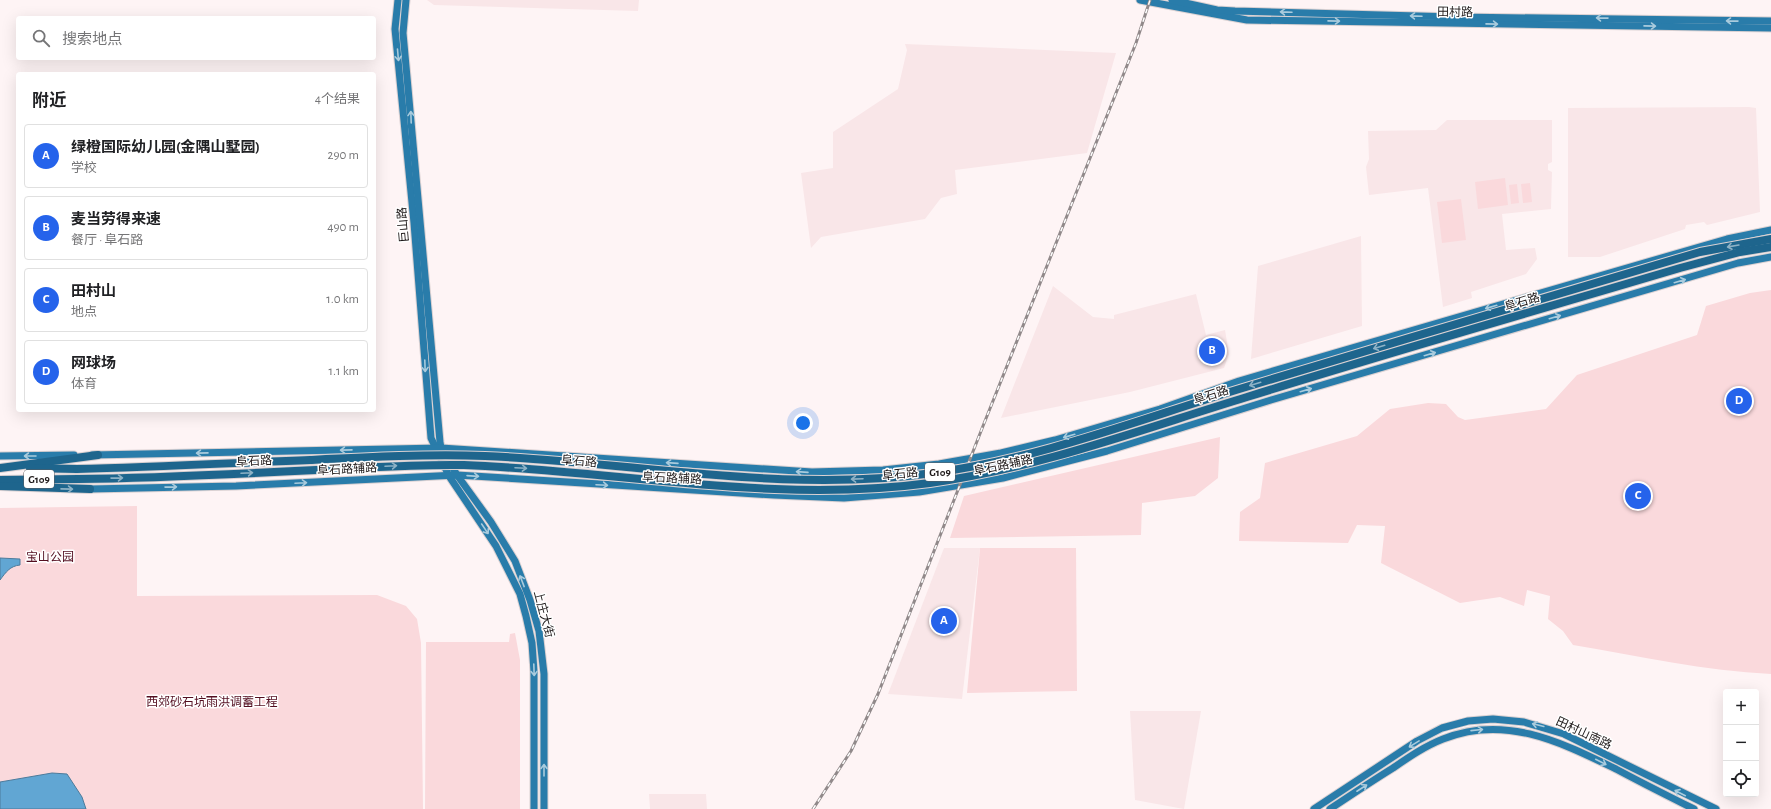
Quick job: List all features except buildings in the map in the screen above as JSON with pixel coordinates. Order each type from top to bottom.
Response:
[{"type":"highway","name":"阜石路","points":[[0,468],[146,468],[394,456],[459,456],[529,458],[768,479],[856,480],[932,474],[977,466],[1059,446],[1245,387],[1700,252],[1771,239]]},
{"type":"highway","name":"阜石路","points":[[0,480],[145,478],[438,465],[530,469],[768,489],[857,489],[934,482],[1012,468],[1058,456],[1250,396],[1680,268],[1740,252],[1771,247]]},
{"type":"highway","points":[[0,468],[98,455]]},
{"type":"highway","points":[[0,486],[90,490]]},
{"type":"main road","name":"巨山路","points":[[398,0],[411,112],[411,132],[438,448]]},
{"type":"main road","name":"巨山路","points":[[400,16],[406,0]]},
{"type":"main road","name":"田村路","points":[[1140,0],[1247,20],[1771,28]]},
{"type":"main road","name":"田村路","points":[[1172,0],[1218,10],[1235,11],[1456,17],[1771,21]]},
{"type":"main road","name":"阜石路","points":[[438,448],[812,472],[883,470],[939,464],[1001,453],[1055,440],[1160,409],[1239,381],[1472,312],[1726,239],[1771,230]]},
{"type":"main road","name":"阜石路","points":[[1242,410],[1738,263],[1771,257]]},
{"type":"main road","name":"阜石路辅路","points":[[90,490],[244,486],[457,475],[844,498],[919,492],[1003,478],[1107,452],[1242,410]]},
{"type":"main road","name":"阜石路辅路","points":[[0,456],[438,448]]},
{"type":"main road","name":"上庄大街","points":[[438,448],[491,522],[515,561],[530,600],[539,631],[543,668],[544,809]]},
{"type":"main road","name":"上庄大街","points":[[438,448],[449,476],[496,546],[520,594],[530,632],[534,656],[534,809]]},
{"type":"main road","name":"田村山南路","points":[[1314,809],[1418,741],[1442,728],[1468,721],[1503,719],[1537,725],[1564,734],[1716,809]]},
{"type":"main road","name":"田村山南路","points":[[1330,809],[1426,746],[1459,733],[1492,729],[1518,731],[1550,738],[1694,809]]},
{"type":"shaded area","points":[[427,0],[639,0],[638,11],[434,5]]},
{"type":"shaded area","points":[[905,44],[1116,53],[1087,153],[955,170],[957,194],[941,198],[925,219],[821,237],[811,248],[801,173],[833,168],[833,132],[898,89],[907,50]]},
{"type":"shaded area","points":[[1568,108],[1756,108],[1760,212],[1707,225],[1704,222],[1686,225],[1685,229],[1600,257],[1568,257]]},
{"type":"shaded area","points":[[1447,120],[1552,120],[1552,162],[1548,164],[1548,170],[1552,172],[1551,209],[1502,214],[1506,250],[1535,248],[1537,259],[1526,274],[1471,292],[1472,298],[1443,307],[1428,188],[1369,195],[1366,167],[1369,159],[1368,131],[1436,130]]},
{"type":"shaded area","points":[[1361,236],[1362,326],[1251,359],[1258,266]]},
{"type":"shaded area","points":[[1053,286],[1093,317],[1114,319],[1114,315],[1196,294],[1206,335],[1225,330],[1229,354],[1224,368],[1130,392],[1001,418]]},
{"type":"shaded area","points":[[944,548],[980,548],[962,699],[888,694]]},
{"type":"shaded area","points":[[1130,711],[1201,711],[1184,809],[1135,800]]},
{"type":"shaded area","points":[[649,794],[706,794],[707,809],[650,809]]},
{"type":"green space","points":[[1505,178],[1508,205],[1478,209],[1475,182]]},
{"type":"green space","points":[[1530,183],[1532,202],[1523,203],[1521,184]]},
{"type":"green space","points":[[1517,184],[1519,203],[1511,204],[1509,185]]},
{"type":"green space","points":[[1461,199],[1466,240],[1442,243],[1437,202]]},
{"type":"green space","points":[[1771,290],[1771,674],[1722,670],[1573,645],[1563,631],[1548,619],[1550,596],[1527,590],[1524,606],[1500,597],[1460,603],[1381,563],[1385,526],[1357,525],[1348,543],[1239,541],[1240,512],[1260,498],[1265,463],[1357,436],[1390,409],[1428,403],[1446,404],[1458,417],[1465,420],[1546,409],[1577,375],[1697,335],[1706,306],[1750,293]]},
{"type":"green space","points":[[1220,437],[1218,478],[1195,496],[1142,503],[1141,535],[950,538],[964,496]]},
{"type":"green space","name":"西郊砂石坑雨洪调蓄工程","points":[[137,506],[137,596],[377,595],[406,606],[417,619],[421,643],[423,809],[0,809],[0,508]]},
{"type":"green space","points":[[980,548],[1076,548],[1077,691],[967,693]]},
{"type":"green space","points":[[515,633],[520,660],[520,809],[425,809],[426,642],[509,642],[510,634]]},
{"type":"water","points":[[0,558],[20,559],[20,565],[11,568],[0,580]]},
{"type":"water","points":[[52,773],[67,774],[82,797],[86,809],[0,809],[0,782]]},
{"type":"railway","points":[[813,809],[851,751],[878,694],[1136,43],[1150,0]]},
{"type":"place","name":"麦当劳得来速","points":[[1212,351]]},
{"type":"place","name":"网球场","points":[[1739,401]]},
{"type":"place","name":"田村山","points":[[1638,496]]},
{"type":"place","name":"绿橙国际幼儿园(金隅山墅园)","points":[[944,621]]},
{"type":"park label","name":"宝山公园","points":[[50,557]]}]
